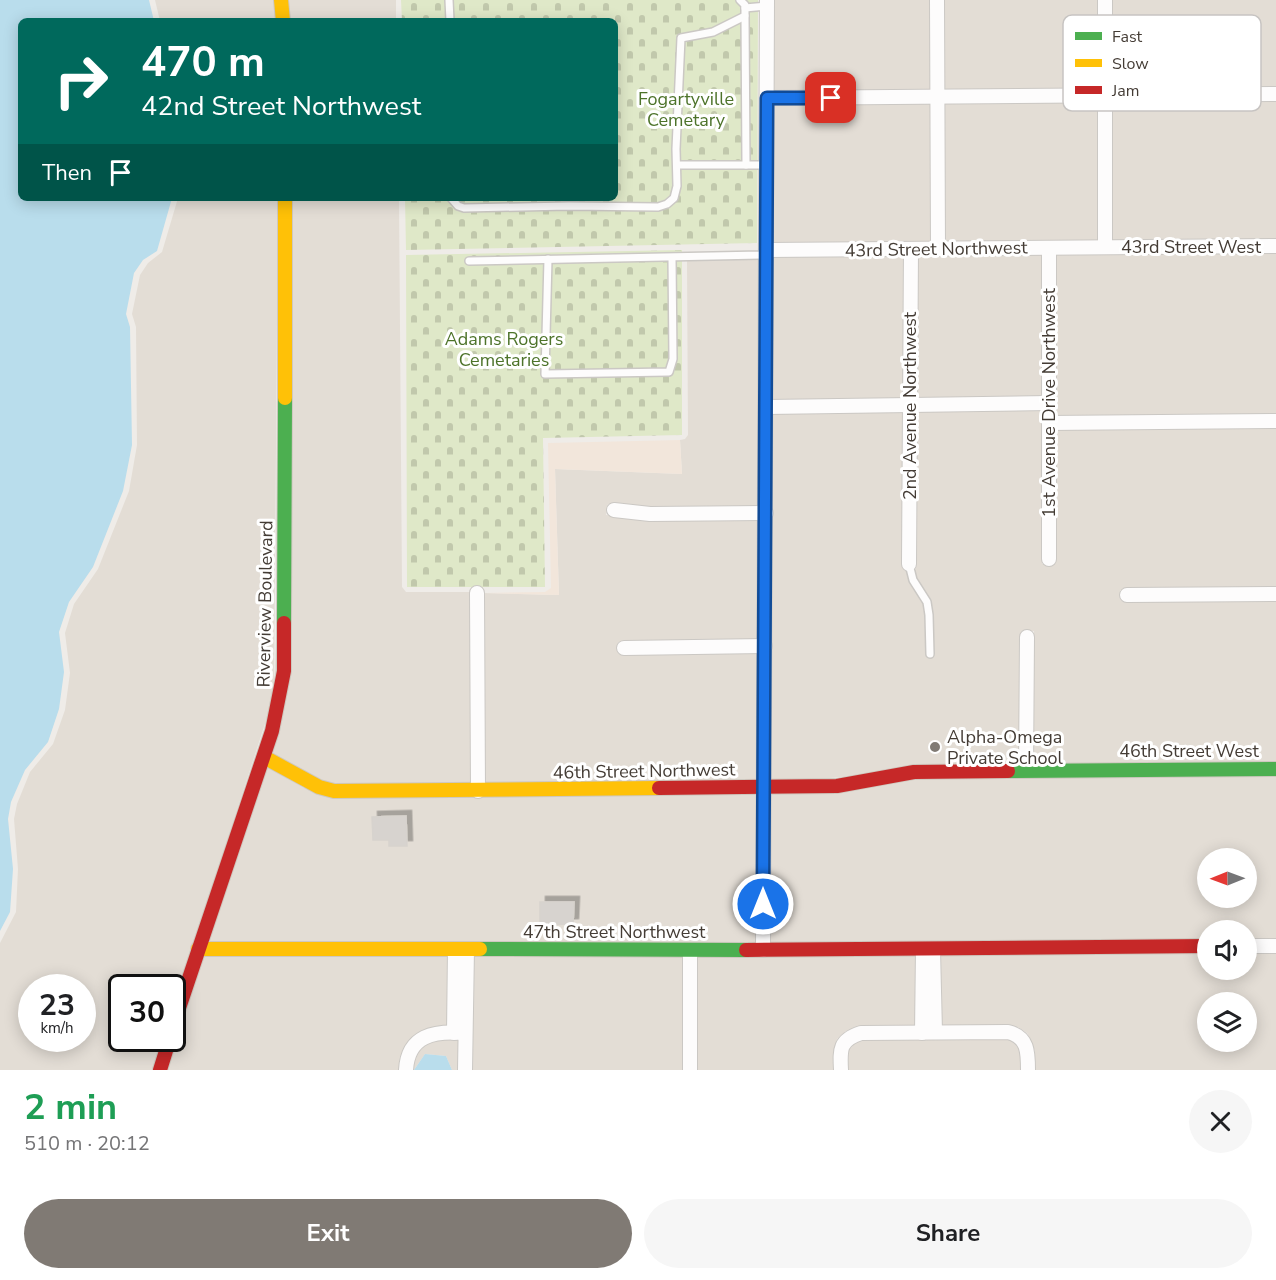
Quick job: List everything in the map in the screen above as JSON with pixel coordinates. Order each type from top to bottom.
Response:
[{"type":"street","points":[[281,0],[283,18]]},
{"type":"street","points":[[937,0],[938,249]]},
{"type":"street","points":[[1105,0],[1105,15]]},
{"type":"street","points":[[763,950],[767,3]]},
{"type":"street","points":[[1261,94],[1276,94]]},
{"type":"street","points":[[767,98],[1063,96]]},
{"type":"street","points":[[1105,247],[1106,111]]},
{"type":"street","name":"Riverview Boulevard","points":[[186,986],[264,757],[278,711],[284,671],[285,201]]},
{"type":"street","name":"43rd Street West","points":[[1105,247],[1276,246]]},
{"type":"street","name":"43rd Street Northwest","points":[[767,250],[1105,247]]},
{"type":"street","name":"1st Avenue Drive Northwest","points":[[1049,559],[1050,248]]},
{"type":"street","name":"2nd Avenue Northwest","points":[[909,564],[911,249]]},
{"type":"street","points":[[767,407],[1049,404]]},
{"type":"street","points":[[1049,423],[1276,421]]},
{"type":"street","points":[[614,510],[650,514],[766,513]]},
{"type":"street","points":[[477,593],[478,791]]},
{"type":"street","points":[[1127,595],[1276,594]]},
{"type":"street","points":[[1026,771],[1027,637]]},
{"type":"street","points":[[624,648],[765,646]]},
{"type":"street","name":"46th Street Northwest","points":[[264,757],[307,782],[334,791],[764,788],[837,786],[914,772],[1103,770]]},
{"type":"street","name":"46th Street West","points":[[1103,770],[1276,769]]},
{"type":"street","name":"47th Street Northwest","points":[[198,949],[928,950],[1197,946]]},
{"type":"street","points":[[1257,946],[1276,946]]},
{"type":"street","points":[[461,950],[460,1033],[465,1070]]},
{"type":"street","points":[[690,950],[690,1070]]},
{"type":"street","points":[[928,950],[929,1033]]},
{"type":"street","points":[[841,1070],[840,1054],[843,1043],[861,1033],[1008,1032],[1018,1035],[1025,1042],[1028,1052],[1028,1070]]},
{"type":"street","points":[[406,1070],[409,1053],[418,1042],[430,1035],[460,1033]]},
{"type":"street","points":[[160,1070],[166,1052]]},
{"type":"lane","points":[[448,0],[450,18]]},
{"type":"lane","points":[[740,0],[745,12],[746,165]]},
{"type":"lane","points":[[454,201],[464,208],[658,207],[667,204],[674,198],[677,186],[681,38],[713,32],[745,12],[767,3]]},
{"type":"lane","points":[[676,165],[767,165]]},
{"type":"lane","points":[[469,261],[761,255],[767,250]]},
{"type":"lane","points":[[548,259],[545,375],[669,372],[673,359],[672,258]]},
{"type":"lane","points":[[909,564],[913,580],[927,602],[930,654]]},
{"type":"shaded area","points":[[155,0],[274,0],[277,18],[159,18]]},
{"type":"shaded area","points":[[287,0],[396,0],[396,18],[290,18]]},
{"type":"shaded area","points":[[774,0],[931,0],[930,91],[774,92]]},
{"type":"shaded area","points":[[944,0],[1098,0],[1098,15],[1063,15],[1063,90],[944,91]]},
{"type":"shaded area","points":[[1112,0],[1276,0],[1276,89],[1261,89],[1261,15],[1112,15]]},
{"type":"shaded area","points":[[1261,100],[1276,100],[1276,240],[1112,241],[1112,111],[1261,111]]},
{"type":"shaded area","points":[[1063,102],[1063,111],[1099,111],[1099,241],[945,243],[944,103]]},
{"type":"shaded area","points":[[930,103],[931,243],[774,244],[774,104]]},
{"type":"shaded area","points":[[177,201],[278,201],[274,696],[184,974],[108,974],[108,1052],[159,1052],[153,1070],[0,1070],[0,943],[16,912],[18,869],[14,819],[17,804],[30,772],[53,744],[65,710],[70,673],[65,633],[74,604],[98,569],[129,491],[137,445],[136,327],[132,314],[140,275],[148,263],[162,252]]},
{"type":"shaded area","points":[[291,201],[399,201],[402,587],[406,592],[471,592],[471,785],[326,783],[272,755]]},
{"type":"shaded area","points":[[1276,252],[1276,415],[1056,417],[1056,254]]},
{"type":"shaded area","points":[[760,254],[759,507],[651,508],[608,504],[606,515],[650,520],[759,519],[758,640],[618,642],[618,654],[758,652],[757,782],[485,785],[484,593],[559,595],[555,469],[682,474],[680,440],[685,439],[688,435],[687,260]]},
{"type":"shaded area","points":[[1043,254],[1043,398],[917,399],[918,255]]},
{"type":"shaded area","points":[[904,255],[904,399],[773,401],[774,256]]},
{"type":"shaded area","points":[[1043,410],[1042,564],[1055,564],[1056,428],[1276,426],[1276,588],[1120,590],[1121,601],[1276,600],[1276,763],[1033,764],[1034,631],[1021,631],[1019,765],[771,782],[773,413],[904,411],[903,569],[916,570],[917,411]]},
{"type":"shaded area","points":[[680,440],[682,474],[555,469],[559,595],[484,593],[545,592],[551,588],[548,443]]},
{"type":"shaded area","points":[[267,767],[304,788],[757,794],[757,944],[207,943]]},
{"type":"shaded area","points":[[1276,775],[1276,940],[1257,940],[1257,920],[1197,920],[1197,941],[770,945],[770,794],[896,780]]},
{"type":"shaded area","points":[[1197,952],[1197,980],[1257,980],[1257,952],[1276,952],[1276,1070],[1035,1070],[1035,1051],[1027,1033],[1018,1027],[941,1026],[940,956]]},
{"type":"shaded area","points":[[203,955],[448,955],[448,1027],[414,1037],[400,1057],[399,1070],[167,1070],[173,1052],[186,1052],[186,1009]]},
{"type":"shaded area","points":[[473,955],[683,956],[684,1070],[472,1070]]},
{"type":"shaded area","points":[[696,956],[916,956],[916,1027],[846,1031],[837,1039],[834,1070],[697,1070]]},
{"type":"shaded area","points":[[445,1038],[459,1039],[459,1070],[452,1070],[446,1056],[425,1054],[412,1070],[415,1055],[423,1046]]},
{"type":"shaded area","points":[[1007,1038],[1017,1042],[1021,1053],[1022,1070],[847,1070],[847,1055],[850,1046],[862,1039]]},
{"type":"green space","name":"Fogartyville Cemetary","points":[[401,0],[758,0],[757,243],[406,250],[405,201],[618,201],[618,18],[402,18]]},
{"type":"green space","name":"Adams Rogers Cemetaries","points":[[682,250],[682,435],[543,438],[545,587],[407,587],[406,255]]},
{"type":"water","points":[[0,0],[149,0],[153,18],[18,18],[18,201],[171,201],[157,251],[143,260],[134,273],[126,314],[130,327],[132,445],[123,491],[93,567],[69,602],[59,632],[64,672],[59,709],[48,742],[25,770],[11,802],[8,819],[13,869],[10,912],[0,931]]},
{"type":"water","points":[[425,1054],[446,1056],[452,1070],[414,1070]]},
{"type":"building","points":[[406,816],[407,846],[389,846],[389,840],[373,840],[372,817]]},
{"type":"building","points":[[540,902],[574,902],[573,924],[540,925]]},
{"type":"traffic: fast","points":[[284,623],[285,398]]},
{"type":"traffic: fast","points":[[1008,771],[1276,769]]},
{"type":"traffic: fast","points":[[480,949],[746,950]]},
{"type":"traffic: slow","points":[[281,0],[283,18]]},
{"type":"traffic: slow","points":[[285,201],[285,398]]},
{"type":"traffic: slow","points":[[264,757],[319,787],[334,791],[659,788]]},
{"type":"traffic: slow","points":[[198,949],[480,949]]},
{"type":"traffic: jam","points":[[186,987],[272,731],[284,671],[284,623]]},
{"type":"traffic: jam","points":[[659,788],[837,786],[914,772],[1008,771]]},
{"type":"traffic: jam","points":[[746,950],[1197,946]]},
{"type":"traffic: jam","points":[[160,1070],[166,1052]]},
{"type":"place","name":"Alpha-Omega Private School","points":[[935,747]]},
{"type":"route","points":[[763,904],[767,98],[831,98]]}]
